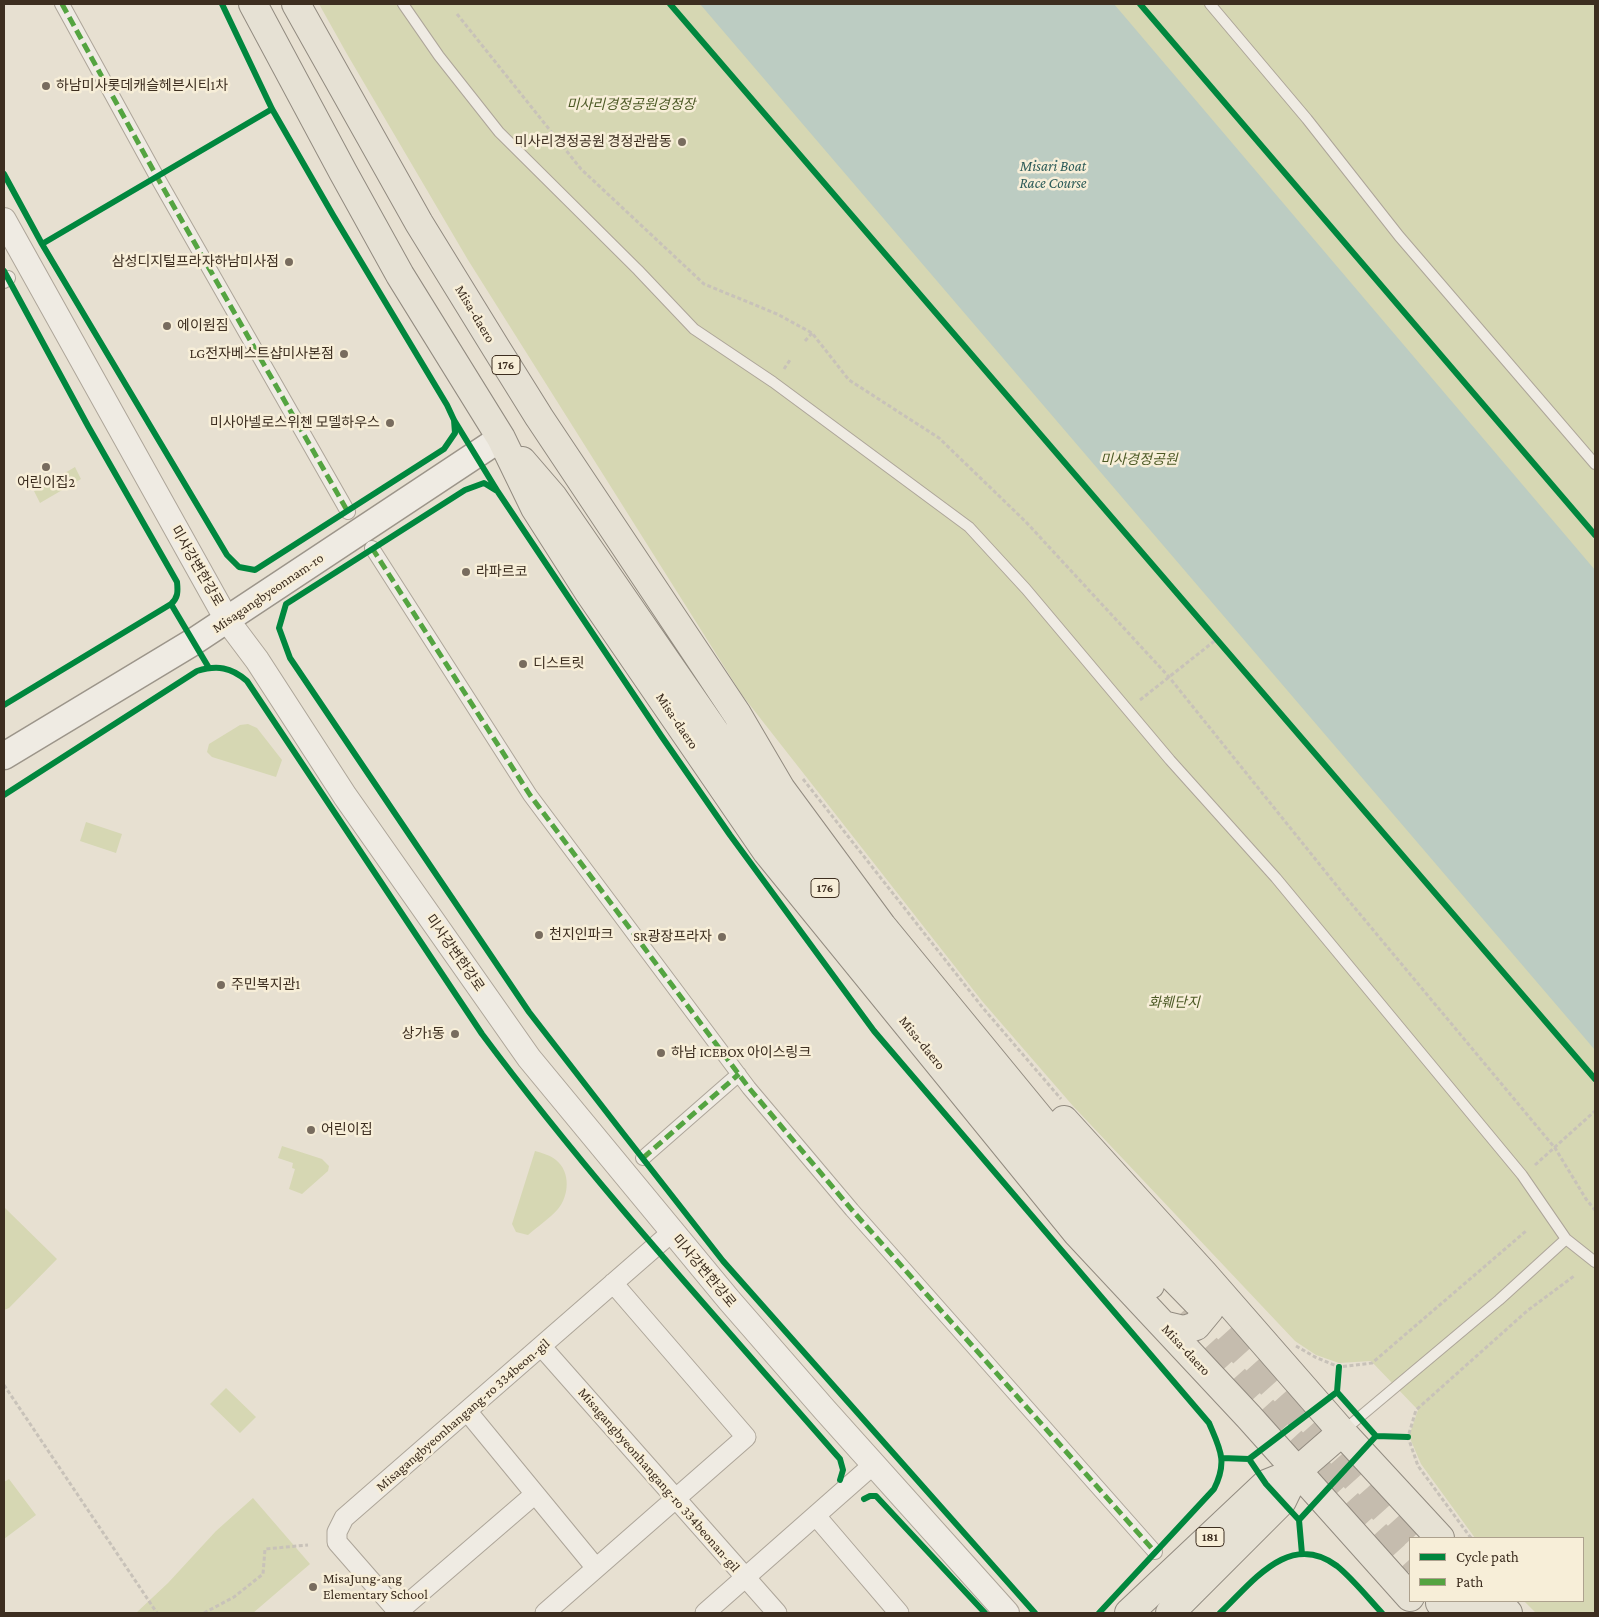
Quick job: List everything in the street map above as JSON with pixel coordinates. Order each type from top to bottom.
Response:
[{"type":"main road","name":"Misa-daero","points":[[254,4],[400,275],[501,438],[539,516],[588,591],[767,852],[1077,1233],[1179,1314]]},
{"type":"main road","name":"Misa-daero","points":[[296,4],[419,223],[500,356],[738,714],[781,789],[882,926],[1156,1260],[1179,1314],[1249,1417],[1409,1597]]},
{"type":"main road","name":"Misagangbyeonnam-ro","points":[[4,756],[227,620],[501,438]]},
{"type":"main road","name":"Misa-daero","points":[[738,714],[771,752],[875,890],[1037,1090],[1204,1274],[1342,1432],[1439,1537]]},
{"type":"main road","points":[[1179,1314],[1184,1330],[1196,1326],[1210,1309],[1211,1295],[1204,1274]]},
{"type":"main road","name":"181","points":[[1129,1613],[1266,1484],[1296,1472],[1342,1432]]},
{"type":"main road","name":"181","points":[[1170,1613],[1282,1501],[1296,1472]]},
{"type":"main road","points":[[1417,1602],[1477,1613]]},
{"type":"main road","points":[[1498,1602],[1508,1613]]},
{"type":"street","points":[[62,4],[157,177],[348,512]]},
{"type":"street","name":"미사강변한강로","points":[[4,220],[227,620],[256,660],[345,796],[507,1029],[672,1232],[824,1409],[1007,1613]]},
{"type":"street","points":[[372,548],[530,796],[749,1088],[852,1210],[1155,1552]]},
{"type":"street","points":[[643,1158],[739,1074]]},
{"type":"street","name":"Misagangbyeonhangang-ro 334beon-gil","points":[[398,1613],[337,1542],[337,1532],[344,1518],[672,1232]]},
{"type":"street","points":[[545,1613],[746,1437],[613,1284]]},
{"type":"street","name":"Misagangbyeonhangang-ro 334beonan-gil","points":[[541,1346],[777,1613]]},
{"type":"street","points":[[467,1411],[596,1568]]},
{"type":"street","points":[[705,1613],[874,1464]]},
{"type":"street","points":[[398,1613],[536,1494]]},
{"type":"street","points":[[816,1516],[899,1613]]},
{"type":"lane","points":[[403,4],[439,56],[499,132],[638,270],[694,329],[773,382],[969,527],[1026,589],[1164,753],[1276,878],[1522,1175],[1566,1239],[1595,1262]]},
{"type":"lane","points":[[1210,4],[1307,119],[1399,236],[1595,464]]},
{"type":"lane","points":[[1342,1432],[1499,1300],[1566,1239]]},
{"type":"path","points":[[457,14],[581,169],[704,284],[777,314],[812,333],[849,380],[938,438],[1026,522],[1169,677],[1349,901],[1555,1148],[1586,1199],[1595,1210]]},
{"type":"path","points":[[805,341],[812,333]]},
{"type":"path","points":[[784,368],[790,360]]},
{"type":"path","points":[[1210,632],[1223,647]]},
{"type":"path","points":[[1140,700],[1217,639]]},
{"type":"path","points":[[799,775],[984,1008],[1064,1101]]},
{"type":"path","points":[[1535,1165],[1595,1112]]},
{"type":"path","points":[[1293,1344],[1315,1357],[1339,1367],[1372,1364],[1532,1224]]},
{"type":"path","points":[[1470,1537],[1418,1466],[1408,1437],[1416,1410],[1527,1311],[1574,1276],[1583,1276]]},
{"type":"path","points":[[1338,1375],[1339,1367]]},
{"type":"path","points":[[4,1385],[157,1613]]},
{"type":"path","points":[[1400,1436],[1408,1437]]},
{"type":"path","points":[[204,1613],[234,1597],[264,1574],[265,1549],[308,1545]]},
{"type":"green space","name":"미사경정공원","points":[[319,4],[1595,4],[1595,1613],[1536,1613],[1525,1602],[1584,1602],[1584,1537],[1474,1537],[1421,1464],[1409,1436],[1418,1410],[1371,1361],[1339,1363],[1316,1355],[1295,1341],[1073,1106],[982,1001],[742,695],[468,260]]},
{"type":"green space","points":[[75,467],[81,479],[40,503],[34,491]]},
{"type":"green space","points":[[248,724],[257,728],[282,760],[276,777],[212,757],[207,752],[209,744],[240,725]]},
{"type":"green space","points":[[86,822],[122,834],[116,853],[80,841]]},
{"type":"green space","points":[[282,1146],[322,1159],[329,1166],[328,1171],[302,1194],[289,1189],[295,1169],[292,1168],[293,1163],[278,1158]]},
{"type":"green space","points":[[535,1151],[546,1154],[561,1165],[567,1184],[562,1204],[547,1220],[528,1235],[516,1232],[512,1224]]},
{"type":"green space","points":[[5,1208],[57,1259],[9,1308],[4,1310],[4,1210]]},
{"type":"green space","points":[[226,1388],[256,1417],[240,1433],[210,1404]]},
{"type":"green space","points":[[9,1479],[36,1515],[4,1539],[4,1482]]},
{"type":"green space","points":[[253,1498],[310,1564],[253,1613],[136,1613],[168,1583],[216,1531]]},
{"type":"water","name":"Misari Boat Race Course","points":[[700,4],[1114,4],[1595,570],[1595,1050]]},
{"type":"tunnel","points":[[1197,1302],[1409,1539]]},
{"type":"tunnel","points":[[1178,1316],[1409,1570]]},
{"type":"marked path","points":[[62,4],[157,177],[348,512]]},
{"type":"marked path","points":[[372,548],[530,795],[749,1088],[852,1210],[1155,1552]]},
{"type":"marked path","points":[[643,1158],[739,1074]]},
{"type":"cycle path","points":[[222,4],[272,109],[498,492],[730,835],[874,1031],[1209,1423],[1221,1455],[1221,1471],[1214,1489],[1099,1613]]},
{"type":"cycle path","points":[[670,4],[1595,1079]]},
{"type":"cycle path","points":[[1140,4],[1595,535]]},
{"type":"cycle path","points":[[42,244],[272,109]]},
{"type":"cycle path","points":[[4,174],[42,244],[227,555],[239,567],[255,570],[444,449],[455,433],[454,420]]},
{"type":"cycle path","points":[[4,271],[88,426],[177,582],[177,594],[171,604],[4,705]]},
{"type":"cycle path","points":[[497,491],[484,483],[465,490],[286,604],[279,628],[290,658],[529,1012],[622,1132],[723,1261],[1035,1613]]},
{"type":"cycle path","points":[[171,604],[209,668]]},
{"type":"cycle path","points":[[4,795],[197,671],[217,668],[229,670],[241,676],[247,681],[482,1034],[612,1197],[840,1459],[843,1470],[840,1480]]},
{"type":"cycle path","points":[[1339,1367],[1337,1392],[1376,1436],[1408,1437]]},
{"type":"cycle path","points":[[1222,1458],[1249,1459],[1337,1392]]},
{"type":"cycle path","points":[[1299,1520],[1376,1436]]},
{"type":"cycle path","points":[[1249,1459],[1266,1484],[1299,1520],[1302,1554]]},
{"type":"cycle path","points":[[864,1499],[876,1496],[985,1613]]},
{"type":"cycle path","points":[[1220,1613],[1258,1575],[1272,1565],[1287,1557],[1303,1554],[1320,1556],[1337,1566],[1382,1613]]},
{"type":"place","name":"하남미사롯데캐슬헤븐시티1차","points":[[46,86]]},
{"type":"place","name":"미사리경정공원 경정관람동","points":[[682,142]]},
{"type":"place","name":"삼성디지털프라자하남미사점","points":[[289,262]]},
{"type":"place","name":"에이원짐","points":[[167,326]]},
{"type":"place","name":"LG전자베스트샵미사본점","points":[[344,354]]},
{"type":"place","name":"미사아넬로스위첸 모델하우스","points":[[390,423]]},
{"type":"place","name":"어린이집2","points":[[46,467]]},
{"type":"place","name":"라파르코","points":[[466,572]]},
{"type":"place","name":"디스트릿","points":[[523,664]]},
{"type":"place","name":"천지인파크","points":[[539,935]]},
{"type":"place","name":"SR광장프라자","points":[[722,937]]},
{"type":"place","name":"주민복지관1","points":[[221,985]]},
{"type":"place","name":"상가1동","points":[[455,1034]]},
{"type":"place","name":"하남 ICEBOX 아이스링크","points":[[661,1053]]},
{"type":"place","name":"어린이집","points":[[311,1130]]},
{"type":"place","name":"MisaJung-ang Elementary School","points":[[313,1587]]},
{"type":"park label","name":"미사리경정공원경정장","points":[[631,105]]},
{"type":"park label","name":"화훼단지","points":[[1174,1003]]}]
